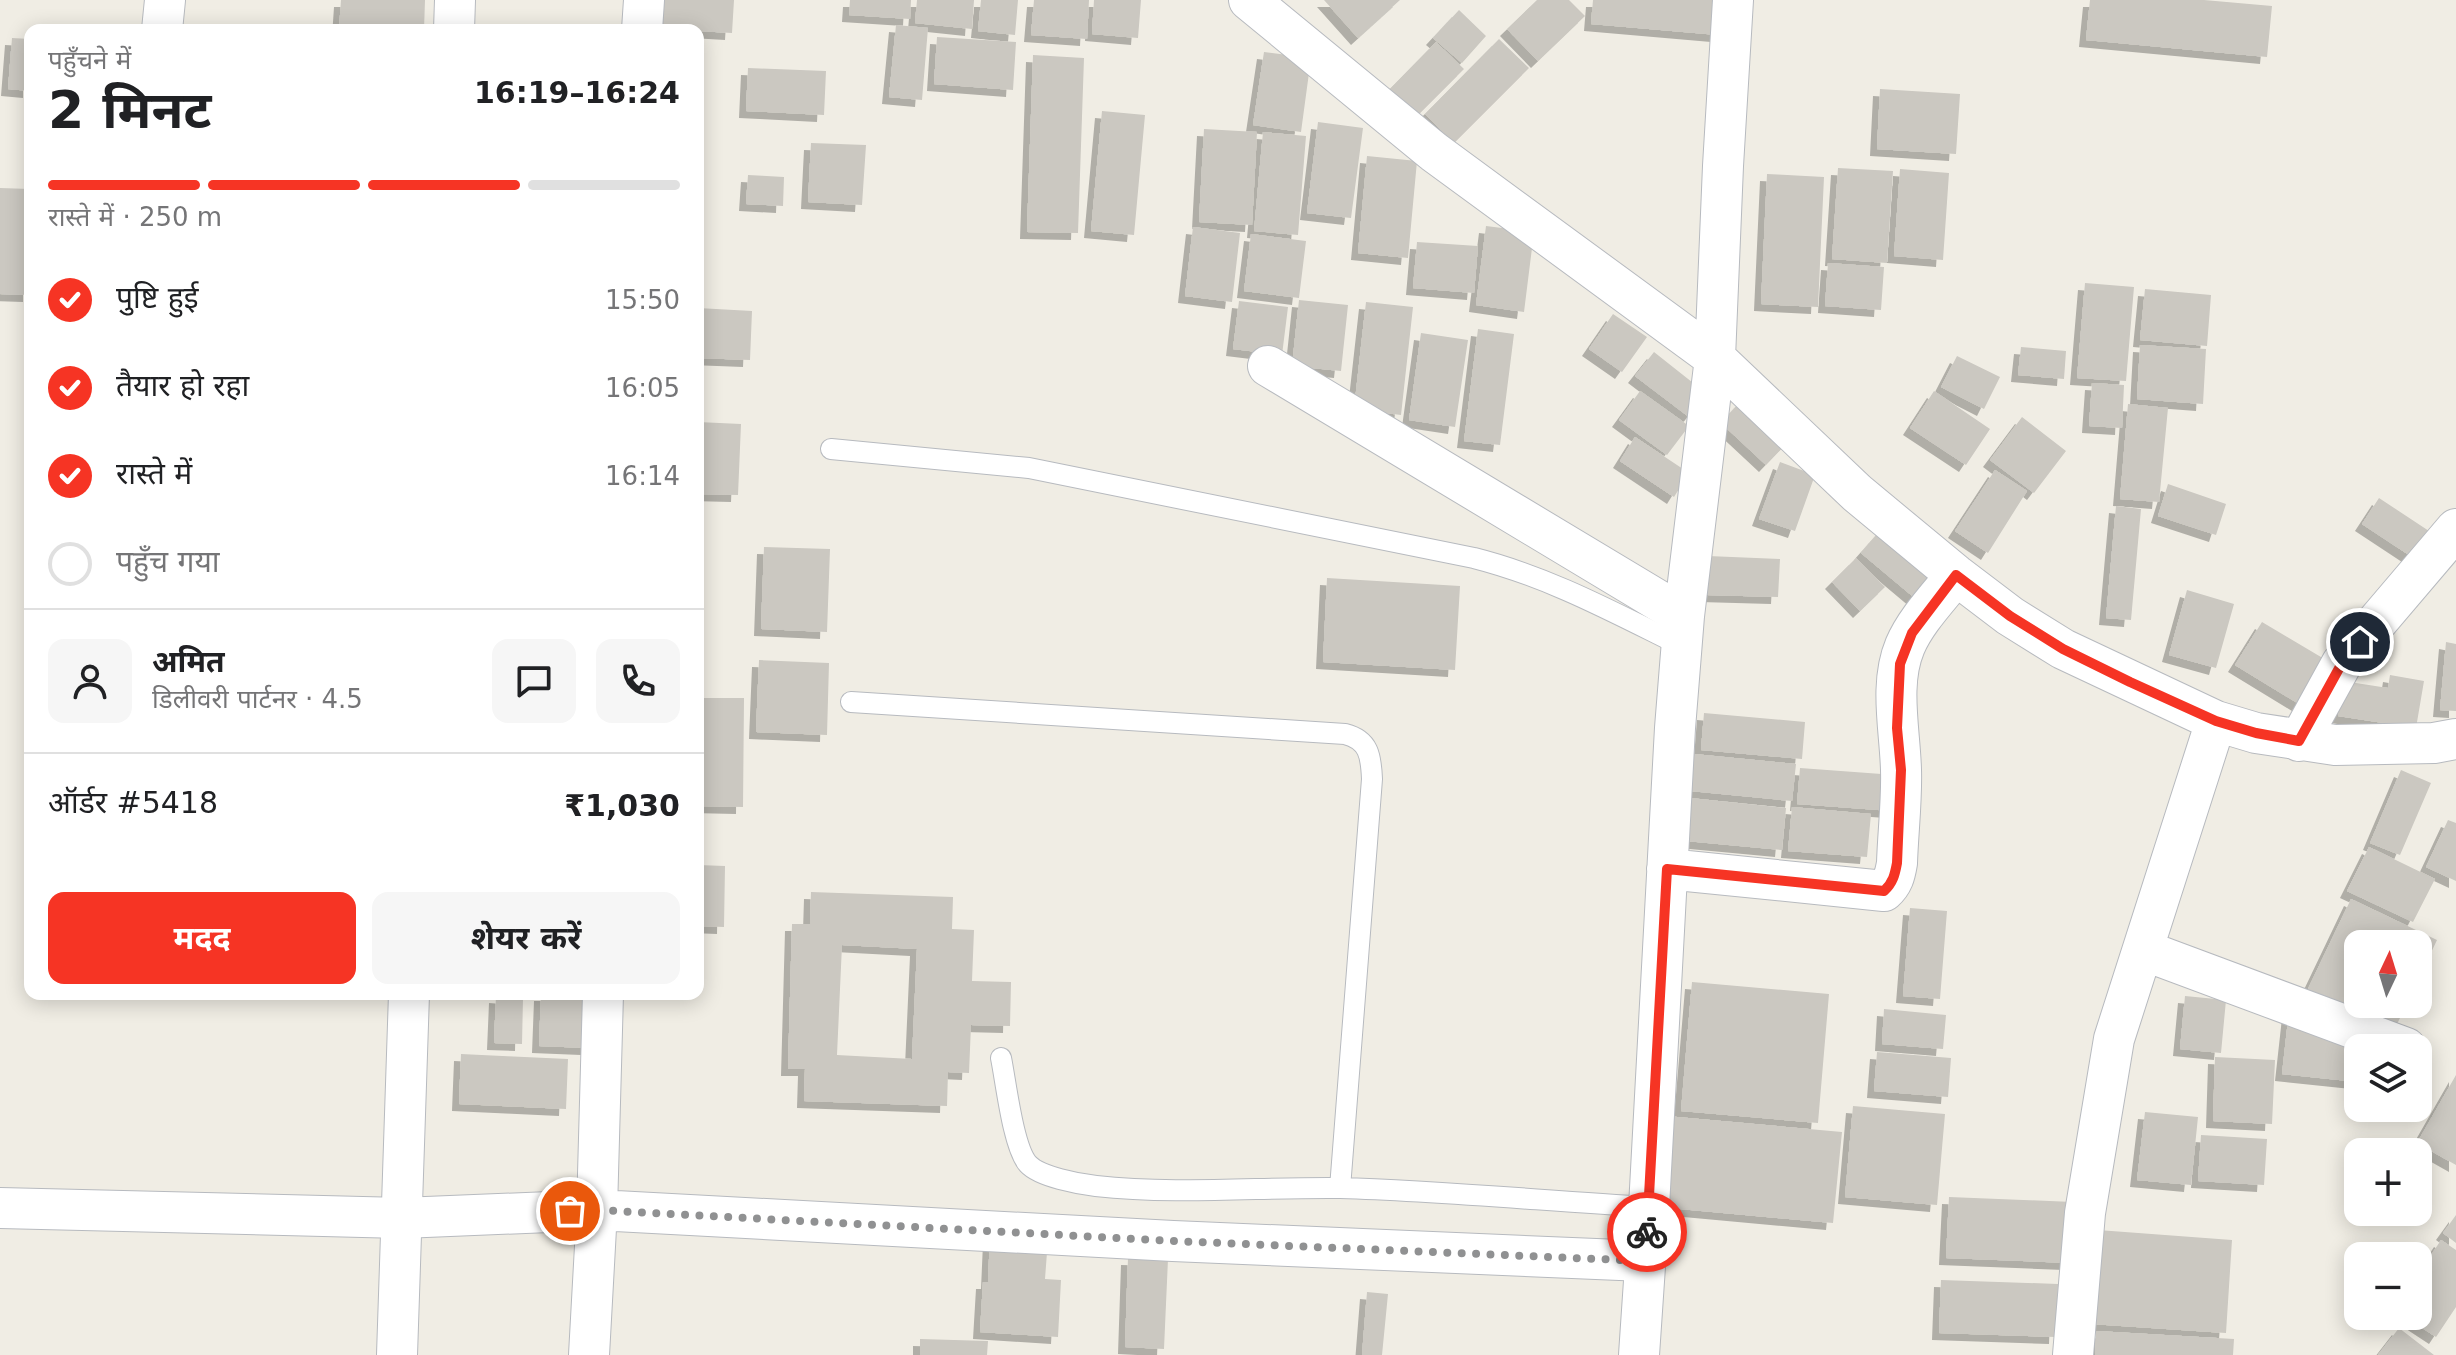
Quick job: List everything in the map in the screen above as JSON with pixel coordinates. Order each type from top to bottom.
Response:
[{"type":"street","points":[[163,24],[165,0]]},
{"type":"street","points":[[454,24],[455,0]]},
{"type":"street","points":[[642,24],[644,0]]},
{"type":"street","points":[[1249,0],[1434,152],[1715,358],[1857,493],[2010,616],[2063,649],[2216,721],[2256,733],[2335,745],[2434,743],[2456,739]]},
{"type":"street","points":[[1639,1355],[1683,631],[1715,358],[1733,0]]},
{"type":"street","points":[[1268,366],[1683,631]]},
{"type":"street","points":[[2299,741],[2342,663],[2456,529]]},
{"type":"street","points":[[1667,869],[1884,891],[1889,886],[1897,863],[1901,770],[1897,728],[1900,664],[1912,633],[1956,575]]},
{"type":"street","points":[[2073,1355],[2085,1213],[2114,1039],[2216,721]]},
{"type":"street","points":[[2143,950],[2369,1034]]},
{"type":"street","points":[[397,1355],[409,1000]]},
{"type":"street","points":[[589,1355],[603,1000]]},
{"type":"street","points":[[0,1208],[402,1218],[597,1210],[1173,1241],[1644,1261]]},
{"type":"lane","points":[[831,449],[1029,468],[1474,558],[1513,568],[1683,631]]},
{"type":"lane","points":[[851,702],[1345,734],[1364,743],[1371,761],[1372,779],[1340,1188]]},
{"type":"lane","points":[[1001,1058],[1019,1147],[1028,1164],[1042,1173],[1096,1186],[1340,1188],[1649,1207]]},
{"type":"building","points":[[341,0],[425,0],[424,24],[339,24]]},
{"type":"building","points":[[649,0],[734,0],[732,33],[704,31],[704,24],[648,24]]},
{"type":"building","points":[[850,0],[911,0],[910,19],[849,15]]},
{"type":"building","points":[[917,0],[974,0],[972,29],[915,23]]},
{"type":"building","points":[[981,0],[1018,0],[1015,35],[978,31]]},
{"type":"building","points":[[1034,0],[1089,0],[1087,39],[1031,35]]},
{"type":"building","points":[[1094,0],[1141,0],[1138,38],[1092,34]]},
{"type":"building","points":[[1324,0],[1400,0],[1358,38]]},
{"type":"building","points":[[1537,0],[1569,0],[1585,16],[1538,61],[1507,29]]},
{"type":"building","points":[[1593,0],[1721,0],[1718,35],[1591,24]]},
{"type":"building","points":[[2090,0],[2204,0],[2272,6],[2267,57],[2086,40]]},
{"type":"building","points":[[1459,10],[1486,36],[1462,63],[1433,38]]},
{"type":"building","points":[[896,25],[928,28],[922,100],[889,97]]},
{"type":"building","points":[[937,37],[1016,42],[1013,90],[934,84]]},
{"type":"building","points":[[12,38],[24,39],[24,90],[8,89]]},
{"type":"building","points":[[1499,39],[1529,68],[1454,143],[1425,114]]},
{"type":"building","points":[[1436,42],[1464,69],[1413,120],[1386,93]]},
{"type":"building","points":[[1264,52],[1311,58],[1301,132],[1253,125]]},
{"type":"building","points":[[1033,55],[1084,58],[1078,233],[1027,232]]},
{"type":"building","points":[[748,68],[826,71],[824,115],[746,111]]},
{"type":"building","points":[[1880,89],[1960,94],[1956,154],[1877,149]]},
{"type":"building","points":[[1102,111],[1145,115],[1134,235],[1091,231]]},
{"type":"building","points":[[1318,122],[1363,128],[1351,218],[1307,213]]},
{"type":"building","points":[[1204,129],[1257,132],[1252,225],[1199,222]]},
{"type":"building","points":[[1263,132],[1306,136],[1298,235],[1254,231]]},
{"type":"building","points":[[811,143],[866,145],[862,205],[808,202]]},
{"type":"building","points":[[1367,156],[1417,161],[1408,258],[1358,253]]},
{"type":"building","points":[[1838,168],[1893,171],[1887,263],[1832,259]]},
{"type":"building","points":[[1900,169],[1949,173],[1943,260],[1894,256]]},
{"type":"building","points":[[1767,174],[1824,177],[1818,307],[1761,304]]},
{"type":"building","points":[[748,175],[784,177],[783,206],[746,204]]},
{"type":"building","points":[[0,188],[24,189],[24,295],[0,294]]},
{"type":"building","points":[[1486,226],[1534,232],[1524,312],[1476,305]]},
{"type":"building","points":[[1193,227],[1240,233],[1232,302],[1185,296]]},
{"type":"building","points":[[1251,234],[1306,241],[1299,298],[1244,291]]},
{"type":"building","points":[[1417,242],[1478,246],[1474,293],[1413,288]]},
{"type":"building","points":[[1828,263],[1884,267],[1881,310],[1825,306]]},
{"type":"building","points":[[2085,283],[2134,287],[2126,381],[2077,378]]},
{"type":"building","points":[[2145,289],[2211,295],[2207,346],[2140,340]]},
{"type":"building","points":[[1299,300],[1348,305],[1341,371],[1292,366]]},
{"type":"building","points":[[1239,301],[1288,307],[1282,355],[1233,349]]},
{"type":"building","points":[[1366,302],[1413,307],[1401,415],[1354,409]]},
{"type":"building","points":[[704,308],[752,311],[750,360],[704,358]]},
{"type":"building","points":[[1613,314],[1647,337],[1622,372],[1589,349]]},
{"type":"building","points":[[1478,329],[1514,334],[1500,445],[1464,441]]},
{"type":"building","points":[[1421,333],[1468,340],[1455,427],[1409,420]]},
{"type":"building","points":[[2140,345],[2206,349],[2203,404],[2137,399]]},
{"type":"building","points":[[2021,347],[2066,351],[2064,379],[2018,375]]},
{"type":"building","points":[[1654,352],[1707,394],[1689,417],[1635,376]]},
{"type":"building","points":[[1957,356],[2000,377],[1984,409],[1941,387]]},
{"type":"building","points":[[2092,383],[2124,385],[2122,428],[2089,426]]},
{"type":"building","points":[[1640,391],[1689,426],[1667,455],[1619,420]]},
{"type":"building","points":[[1934,391],[1990,429],[1966,465],[1910,428]]},
{"type":"building","points":[[1745,397],[1790,440],[1766,465],[1721,423]]},
{"type":"building","points":[[2128,404],[2168,408],[2159,502],[2120,499]]},
{"type":"building","points":[[2022,417],[2066,451],[2034,493],[1990,460]]},
{"type":"building","points":[[704,422],[741,424],[738,495],[704,494]]},
{"type":"building","points":[[1635,437],[1689,473],[1674,497],[1620,461]]},
{"type":"building","points":[[1780,462],[1815,475],[1795,531],[1759,519]]},
{"type":"building","points":[[1995,470],[2027,491],[1988,553],[1955,531]]},
{"type":"building","points":[[2168,484],[2226,504],[2216,535],[2158,516]]},
{"type":"building","points":[[2379,498],[2429,531],[2412,557],[2362,524]]},
{"type":"building","points":[[2116,506],[2141,509],[2131,620],[2106,618]]},
{"type":"building","points":[[1884,527],[1945,579],[1923,605],[1861,553]]},
{"type":"building","points":[[764,547],[830,549],[827,632],[761,629]]},
{"type":"building","points":[[1708,556],[1780,559],[1778,597],[1707,595]]},
{"type":"building","points":[[1856,558],[1885,587],[1860,611],[1832,582]]},
{"type":"building","points":[[1327,578],[1460,586],[1455,670],[1323,662]]},
{"type":"building","points":[[2187,590],[2234,604],[2216,668],[2169,655]]},
{"type":"building","points":[[2262,622],[2326,660],[2299,704],[2235,665]]},
{"type":"building","points":[[2446,642],[2456,644],[2456,711],[2440,710]]},
{"type":"building","points":[[759,660],[829,663],[827,735],[756,732]]},
{"type":"building","points":[[2390,675],[2424,681],[2416,728],[2338,716],[2343,681],[2388,688]]},
{"type":"building","points":[[704,698],[744,698],[743,807],[704,806]]},
{"type":"building","points":[[1704,713],[1805,722],[1802,759],[1701,750]]},
{"type":"building","points":[[1694,754],[1796,764],[1792,801],[1690,791]]},
{"type":"building","points":[[1800,768],[1895,775],[1892,811],[1797,804]]},
{"type":"building","points":[[2401,770],[2431,783],[2400,855],[2370,843]]},
{"type":"building","points":[[1690,798],[1786,808],[1782,850],[1686,841]]},
{"type":"building","points":[[1792,807],[1871,814],[1867,857],[1788,851]]},
{"type":"building","points":[[2448,820],[2456,823],[2456,881],[2426,867]]},
{"type":"building","points":[[2369,847],[2435,879],[2413,922],[2347,891]]},
{"type":"building","points":[[704,865],[725,866],[724,927],[704,926]]},
{"type":"building","points":[[811,892],[953,897],[952,929],[974,930],[972,981],[1011,982],[1010,1026],[971,1025],[969,1073],[948,1072],[947,1106],[804,1101],[805,1069],[788,1069],[792,924],[810,924]],"holes":[[[842,945],[917,949],[912,1059],[837,1055]]]},
{"type":"building","points":[[2351,899],[2416,930],[2344,930],[2344,1009],[2307,991]]},
{"type":"building","points":[[1910,908],[1947,911],[1940,999],[1903,996]]},
{"type":"building","points":[[1692,982],[1829,994],[1818,1123],[1681,1111]]},
{"type":"building","points":[[2185,996],[2226,1000],[2221,1053],[2180,1049]]},
{"type":"building","points":[[496,1000],[523,1000],[522,1044],[494,1043]]},
{"type":"building","points":[[541,1000],[590,1000],[588,1048],[539,1046]]},
{"type":"building","points":[[1884,1009],[1946,1015],[1943,1049],[1882,1044]]},
{"type":"building","points":[[2289,1011],[2344,1040],[2344,1081],[2282,1074]]},
{"type":"building","points":[[2364,1018],[2400,1018],[2393,1032]]},
{"type":"building","points":[[1877,1052],[1951,1058],[1948,1097],[1874,1091]]},
{"type":"building","points":[[461,1054],[568,1059],[566,1109],[459,1104]]},
{"type":"building","points":[[2215,1057],[2275,1060],[2272,1124],[2213,1121]]},
{"type":"building","points":[[2456,1075],[2456,1165],[2432,1151],[2432,1138],[2420,1138],[2432,1122]]},
{"type":"building","points":[[1853,1106],[1945,1114],[1937,1205],[1845,1197]]},
{"type":"building","points":[[2145,1112],[2198,1117],[2191,1185],[2137,1180]]},
{"type":"building","points":[[1666,1116],[1842,1132],[1833,1223],[1658,1207]]},
{"type":"building","points":[[2201,1135],[2267,1139],[2264,1185],[2198,1181]]},
{"type":"building","points":[[1949,1197],[2073,1202],[2071,1263],[1946,1258]]},
{"type":"building","points":[[2456,1215],[2456,1243],[2443,1233]]},
{"type":"building","points":[[2098,1230],[2232,1240],[2226,1333],[2091,1324]]},
{"type":"building","points":[[990,1236],[1048,1239],[1045,1279],[1061,1280],[1058,1337],[980,1332],[983,1282],[988,1282]]},
{"type":"building","points":[[2441,1240],[2456,1250],[2456,1307],[2436,1337],[2425,1330],[2432,1330],[2432,1254]]},
{"type":"building","points":[[1128,1258],[1168,1259],[1164,1349],[1125,1347]]},
{"type":"building","points":[[1941,1280],[2058,1284],[2056,1337],[1939,1333]]},
{"type":"building","points":[[1367,1292],[1388,1294],[1382,1355],[1362,1355]]},
{"type":"building","points":[[2397,1330],[2402,1330],[2434,1355],[2378,1355]]},
{"type":"building","points":[[2096,1331],[2234,1339],[2233,1355],[2095,1355]]},
{"type":"building","points":[[920,1339],[988,1341],[987,1355],[920,1355]]},
{"type":"way so far","points":[[570,1211],[1644,1261],[1647,1232]]},
{"type":"route","points":[[1647,1232],[1667,869],[1884,891],[1889,886],[1897,863],[1901,770],[1897,728],[1900,664],[1904,647],[1912,633],[1956,575],[2010,616],[2063,649],[2130,682],[2216,721],[2299,741],[2342,663],[2360,642]]}]
